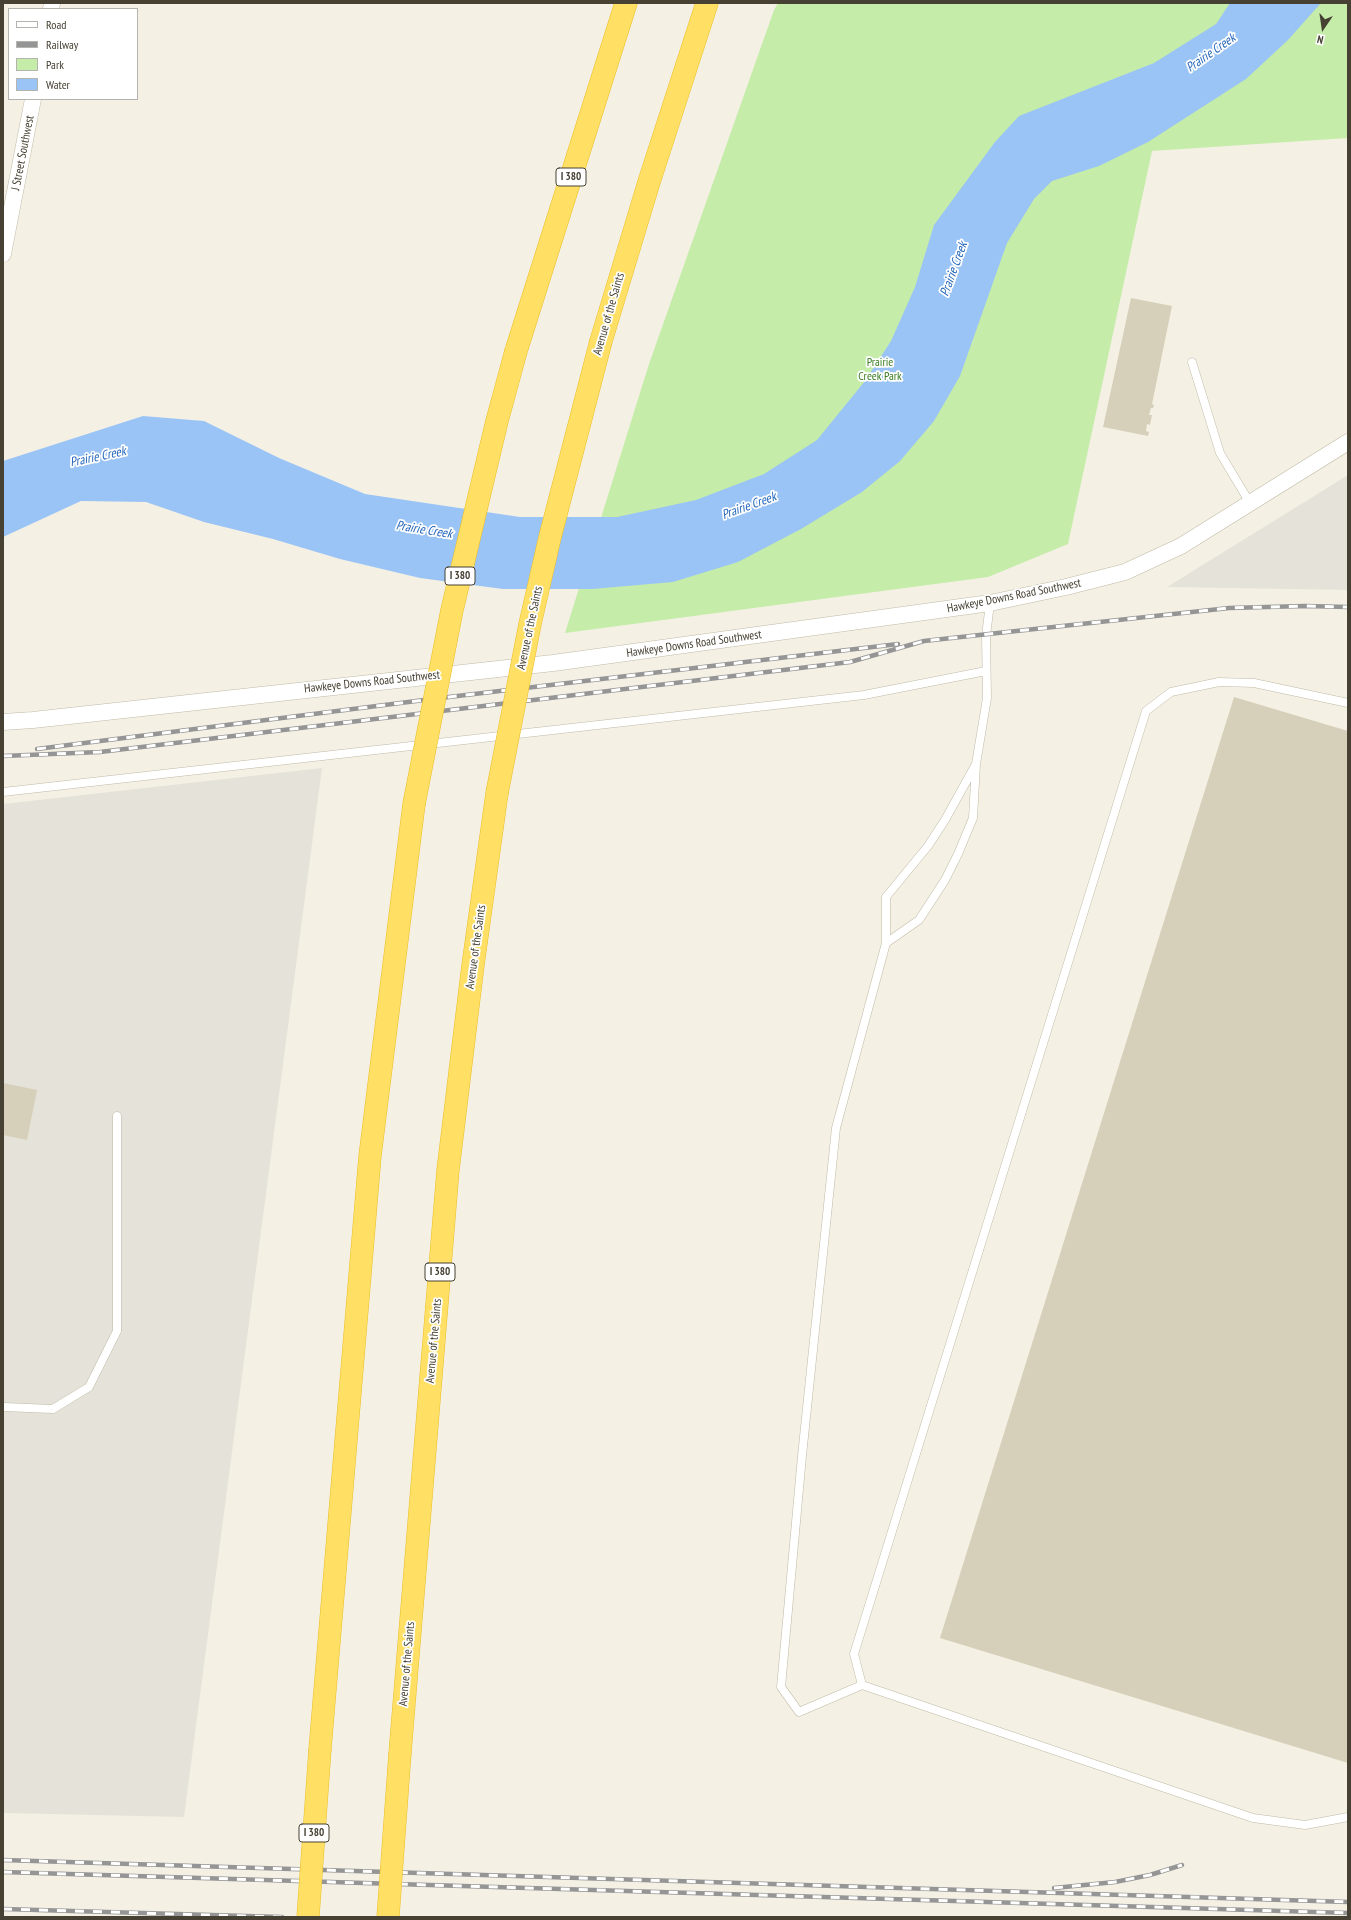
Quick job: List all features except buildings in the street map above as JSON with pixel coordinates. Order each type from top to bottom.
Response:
[{"type":"highway","name":"I 380","points":[[308,1917],[320,1749],[370,1156],[414,804],[452,610],[495,428],[516,351],[626,3]]},
{"type":"highway","name":"Avenue of the Saints","points":[[388,1917],[448,1170],[473,965],[497,793],[533,609],[570,458],[601,341],[649,182],[707,3]]},
{"type":"street","name":"J Street Southwest","points":[[3,254],[33,100]]},
{"type":"street","name":"Hawkeye Downs Road Southwest","points":[[3,722],[33,720],[553,663],[990,603],[1066,587],[1125,572],[1181,546],[1348,442]]},
{"type":"lane","points":[[1192,362],[1220,453],[1250,503]]},
{"type":"lane","points":[[886,943],[919,920],[951,867],[973,818],[976,764],[987,698],[986,636],[990,603]]},
{"type":"lane","points":[[3,792],[864,694],[986,671]]},
{"type":"lane","points":[[862,1685],[854,1654],[1146,711],[1171,692],[1219,682],[1254,683],[1348,703]]},
{"type":"lane","points":[[976,764],[945,820],[928,846],[886,897],[886,943],[836,1128],[801,1464],[781,1688],[799,1712],[862,1685],[1253,1818],[1306,1825],[1348,1817]]},
{"type":"lane","points":[[3,1407],[53,1409],[89,1387],[117,1331],[117,1116]]},
{"type":"shaded area","points":[[1348,475],[1348,590],[1167,587]]},
{"type":"shaded area","points":[[322,768],[184,1817],[3,1813],[3,804]]},
{"type":"green space","name":"Prairie Creek Park","points":[[778,3],[1348,3],[1348,138],[1152,151],[1068,544],[988,577],[565,633],[649,364],[774,10]]},
{"type":"water","name":"Prairie Creek","points":[[1230,3],[1321,3],[1288,40],[1246,79],[1148,142],[1099,166],[1052,181],[1034,199],[1007,243],[960,376],[934,421],[900,461],[862,492],[801,529],[738,562],[673,582],[592,589],[503,589],[420,578],[340,559],[273,539],[204,522],[146,502],[81,501],[3,537],[3,461],[143,416],[204,421],[279,458],[365,494],[520,517],[617,517],[696,500],[764,474],[817,440],[865,381],[891,341],[915,287],[934,225],[995,142],[1019,116],[1154,63],[1216,24]]},
{"type":"railway","points":[[3,756],[100,752],[850,662],[924,641],[1229,608],[1305,606],[1348,607]]},
{"type":"railway","points":[[37,749],[432,699],[898,644]]},
{"type":"railway","points":[[3,1860],[1348,1902]]},
{"type":"railway","points":[[1054,1888],[1115,1882],[1150,1875],[1182,1865]]},
{"type":"railway","points":[[3,1872],[1348,1913]]},
{"type":"railway","points":[[3,1909],[282,1917]]}]
